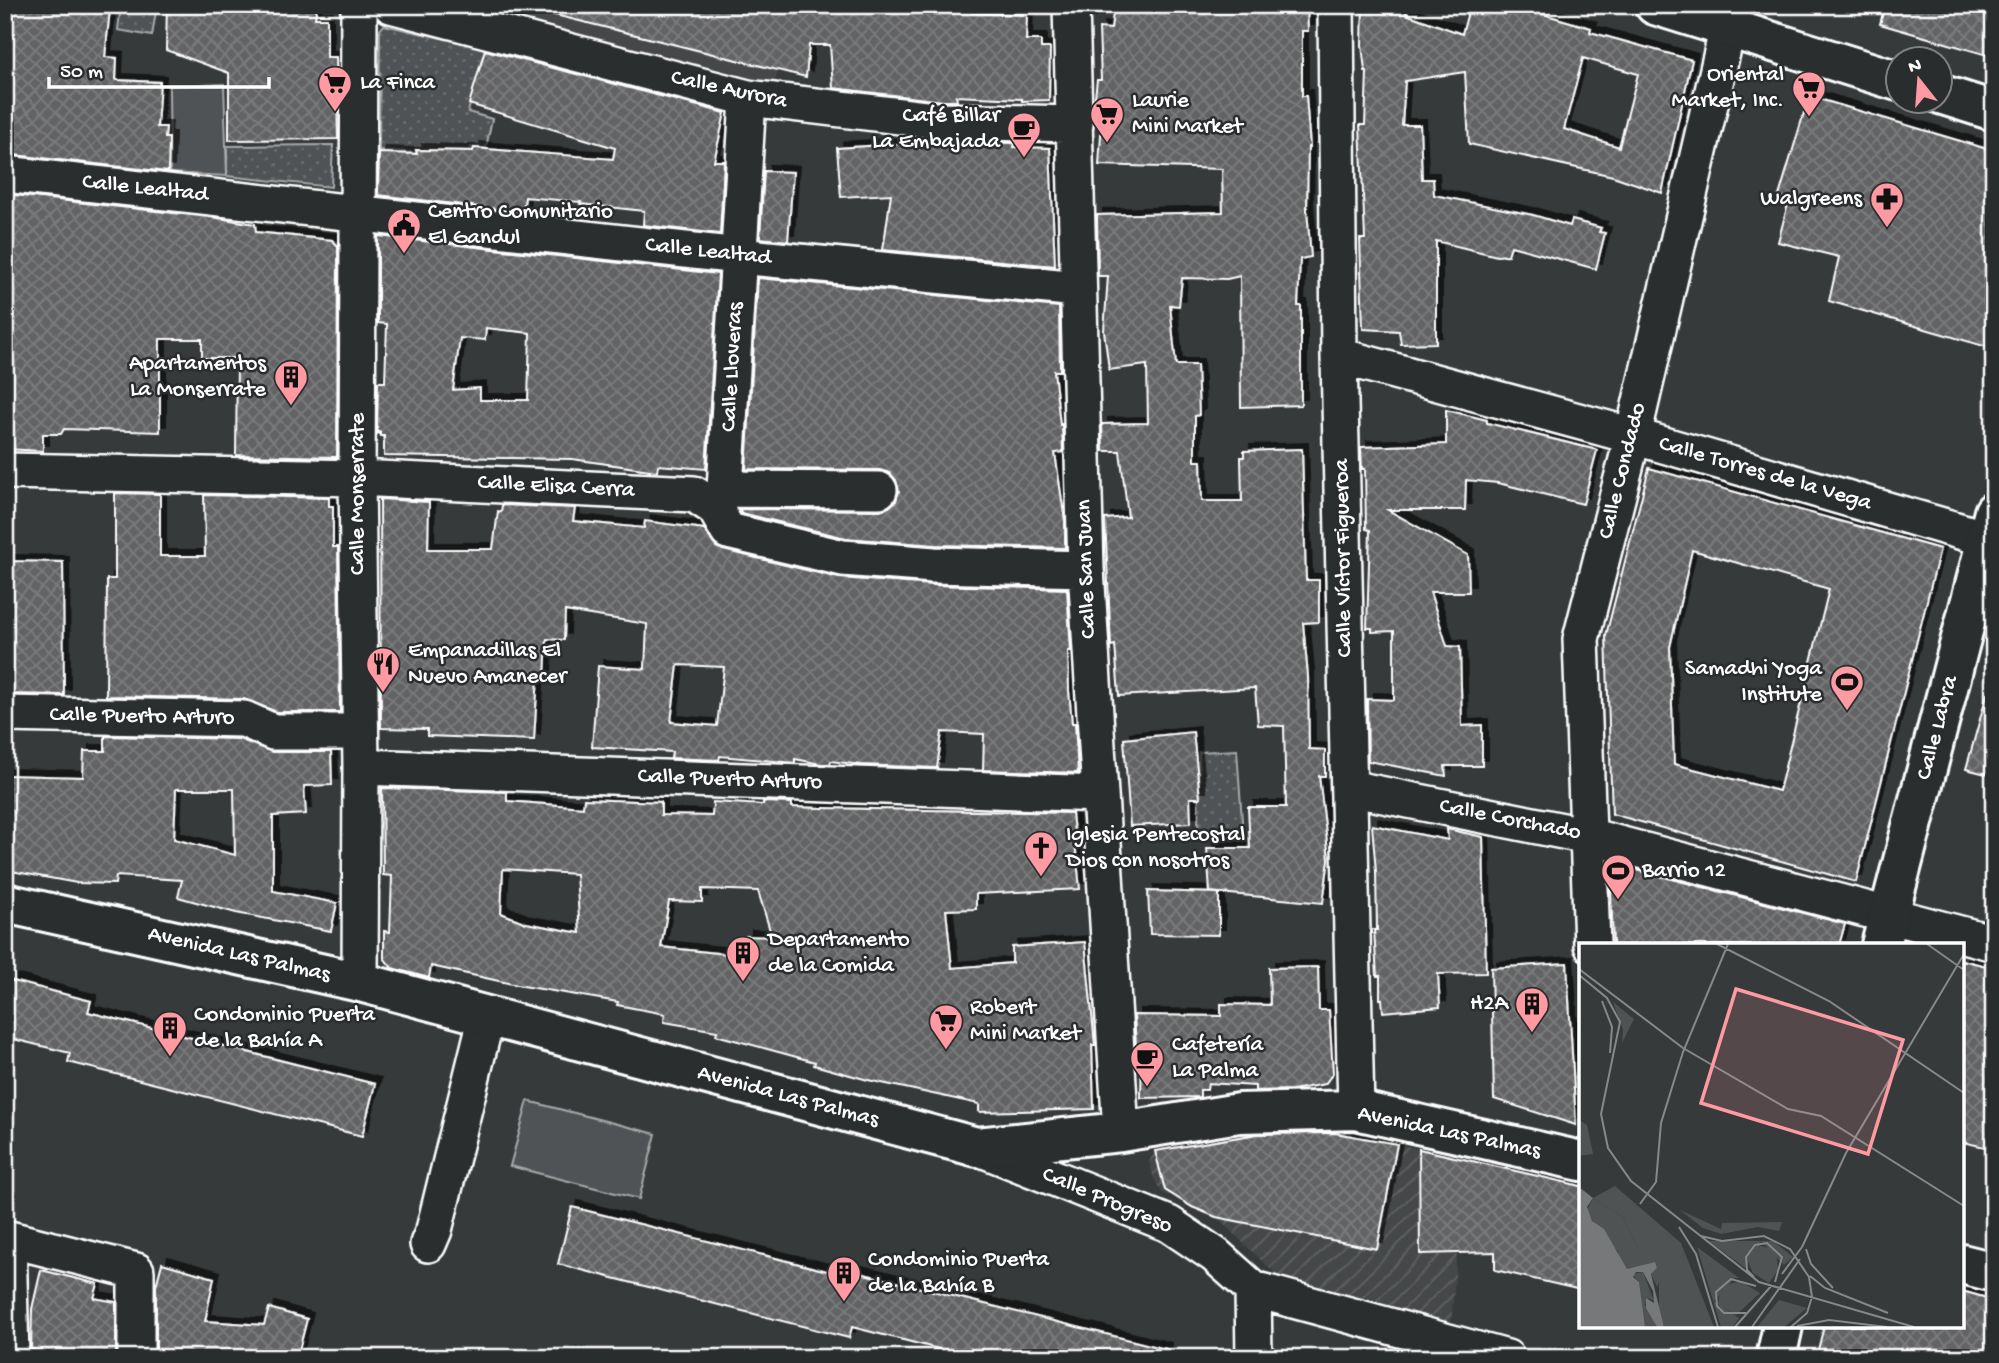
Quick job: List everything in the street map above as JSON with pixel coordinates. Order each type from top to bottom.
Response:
[{"type":"street","name":"Calle Monserrate","points":[[359,5],[357,478],[361,767],[360,982]]},
{"type":"street","name":"Calle Aurora","points":[[391,5],[748,98],[942,121],[1075,124]]},
{"type":"street","name":"Calle San Juan","points":[[1071,5],[1086,569],[1121,1132]]},
{"type":"street","name":"Calle Víctor Figueroa","points":[[1336,5],[1339,356],[1356,1110]]},
{"type":"street","points":[[1655,5],[1730,17],[1884,76]]},
{"type":"street","name":"Calle Condado","points":[[1592,943],[1581,639],[1633,436],[1730,17]]},
{"type":"street","name":"Calle Lloveras","points":[[720,498],[748,98]]},
{"type":"street","points":[[1954,98],[1994,111]]},
{"type":"street","name":"Calle Lealtad","points":[[5,174],[739,256],[1078,289]]},
{"type":"street","name":"Calle Torres de la Vega","points":[[1339,356],[1633,436],[1990,525]]},
{"type":"street","name":"Calle Elisa Cerra","points":[[5,471],[357,478],[694,494],[720,498],[728,531],[843,558],[934,565],[1086,569]]},
{"type":"street","points":[[720,498],[879,490]]},
{"type":"street","name":"Calle Labra","points":[[1885,930],[1990,525]]},
{"type":"street","name":"Calle Puerto Arturo","points":[[5,714],[244,719],[273,732],[360,732]]},
{"type":"street","name":"Calle Puerto Arturo","points":[[361,767],[1100,794]]},
{"type":"street","name":"Calle Corchado","points":[[1349,788],[1588,836],[1885,930],[1994,943]]},
{"type":"street","name":"Avenida Las Palmas","points":[[5,903],[360,982],[977,1147],[1121,1132],[1240,1113],[1356,1110],[1579,1161]]},
{"type":"street","points":[[428,1244],[438,1216],[487,1016]]},
{"type":"street","name":"Calle Progreso","points":[[977,1147],[1169,1224],[1215,1255],[1253,1289],[1507,1358]]},
{"type":"street","points":[[11,1358],[7,1238],[136,1271],[136,1358]]},
{"type":"street","points":[[1964,1264],[1994,1272]]},
{"type":"street","points":[[1253,1289],[1254,1358]]},
{"type":"street","points":[[1776,1358],[1783,1328]]},
{"type":"shaded area","points":[[121,5],[157,5],[152,36],[118,30]]},
{"type":"shaded area","points":[[487,5],[792,5],[775,84],[486,11]]},
{"type":"shaded area","points":[[384,25],[485,48],[468,112],[492,119],[486,148],[471,147],[466,202],[448,155],[379,150],[380,30]]},
{"type":"shaded area","points":[[224,84],[227,176],[170,173],[169,86]]},
{"type":"shaded area","points":[[333,145],[331,187],[227,176],[227,146]]},
{"type":"shaded area","points":[[1237,750],[1243,835],[1198,837],[1199,752]]},
{"type":"shaded area","points":[[528,1101],[656,1134],[639,1199],[510,1166]]},
{"type":"shaded area","points":[[1334,1133],[1381,1140],[1456,1158],[1457,1253],[1451,1324],[1287,1285],[1216,1217],[1177,1197],[1162,1193],[1149,1162],[1155,1151]]},
{"type":"building","points":[[5,5],[105,5],[105,9],[110,9],[105,57],[117,58],[116,80],[160,82],[157,127],[166,127],[165,138],[169,138],[168,172],[5,154]]},
{"type":"building","points":[[167,5],[317,5],[315,18],[327,18],[327,57],[336,57],[338,139],[229,140],[229,73],[166,50]]},
{"type":"building","points":[[552,5],[972,5],[972,13],[1027,15],[1026,40],[1041,40],[1041,48],[1050,48],[1049,100],[1022,101],[956,96],[957,101],[943,101],[833,88],[830,45],[809,45],[806,77],[551,14]]},
{"type":"building","points":[[1114,5],[1307,5],[1308,31],[1302,31],[1302,96],[1306,96],[1310,147],[1307,210],[1311,257],[1300,259],[1298,306],[1301,306],[1301,405],[1241,407],[1240,276],[1227,279],[1182,278],[1179,306],[1170,305],[1176,365],[1197,365],[1199,415],[1195,416],[1195,461],[1201,461],[1202,501],[1242,501],[1241,457],[1244,457],[1244,451],[1302,449],[1306,580],[1319,580],[1319,622],[1303,623],[1308,676],[1309,749],[1325,750],[1325,776],[1319,776],[1329,859],[1323,903],[1210,892],[1207,848],[1250,848],[1248,807],[1286,807],[1284,726],[1258,725],[1255,688],[1119,696],[1115,645],[1111,646],[1105,519],[1128,517],[1120,451],[1103,451],[1102,424],[1148,423],[1147,365],[1109,370],[1104,331],[1108,276],[1098,276],[1097,215],[1223,212],[1222,169],[1099,165],[1103,105],[1094,105],[1097,80],[1101,80],[1099,28],[1111,29]]},
{"type":"building","points":[[1363,5],[1408,5],[1406,14],[1462,34],[1470,5],[1512,5],[1591,28],[1590,32],[1692,60],[1662,193],[1613,176],[1469,144],[1465,72],[1405,81],[1402,125],[1420,125],[1422,179],[1433,179],[1434,195],[1533,215],[1570,226],[1572,220],[1601,228],[1599,232],[1605,233],[1596,269],[1511,246],[1508,255],[1497,256],[1436,241],[1436,343],[1401,344],[1399,331],[1363,329],[1360,239],[1365,239],[1360,125],[1365,125],[1367,72],[1362,45]],"holes":[[[1583,58],[1638,74],[1619,147],[1564,129]]]},
{"type":"building","points":[[1885,5],[1994,5],[1994,57],[1880,24]]},
{"type":"building","points":[[485,50],[725,113],[714,161],[724,161],[720,234],[643,225],[644,211],[580,204],[581,202],[525,197],[523,212],[378,195],[379,153],[417,154],[416,150],[473,151],[474,148],[613,159],[615,148],[469,104]]},
{"type":"building","name":"Walgreens","points":[[1809,96],[1994,151],[1994,349],[1829,301],[1839,257],[1778,242],[1789,200],[1779,196]]},
{"type":"building","points":[[899,138],[1015,143],[1014,147],[1050,148],[1055,266],[883,250],[891,194],[841,197],[837,148],[899,144]]},
{"type":"building","points":[[764,171],[793,172],[788,241],[760,238]]},
{"type":"building","points":[[5,194],[218,218],[255,224],[256,232],[332,240],[338,246],[337,457],[236,455],[237,361],[235,358],[202,358],[202,339],[160,339],[160,432],[64,429],[61,434],[43,434],[43,451],[5,449]]},
{"type":"building","points":[[378,236],[718,274],[706,469],[658,465],[657,471],[572,459],[384,456],[384,436],[380,436],[380,432],[377,434],[378,382],[385,382],[387,324],[378,323]],"holes":[[[486,328],[530,333],[528,400],[480,400],[480,388],[453,390],[460,338],[485,340]]]},
{"type":"building","points":[[758,278],[1059,307],[1060,371],[1054,371],[1063,452],[1055,453],[1065,521],[1065,548],[935,545],[846,538],[741,513],[740,509],[880,510],[896,501],[899,491],[896,480],[890,473],[880,470],[746,469]]},
{"type":"building","points":[[1446,410],[1597,450],[1583,504],[1498,483],[1466,480],[1465,510],[1388,510],[1468,555],[1469,592],[1430,592],[1447,646],[1460,647],[1462,726],[1482,725],[1482,766],[1445,766],[1446,776],[1368,761],[1367,699],[1394,700],[1394,631],[1372,632],[1372,628],[1367,628],[1370,530],[1366,529],[1365,469],[1362,469],[1361,447],[1446,444]]},
{"type":"building","points":[[1649,468],[1940,549],[1856,882],[1612,814],[1606,635]],"holes":[[[1692,550],[1829,589],[1779,791],[1674,764],[1670,647]]]},
{"type":"building","points":[[115,493],[160,494],[160,556],[205,556],[204,495],[329,498],[329,506],[333,506],[333,547],[338,547],[340,712],[277,712],[244,699],[106,696],[107,579],[115,579]]},
{"type":"building","points":[[380,499],[429,502],[428,549],[493,549],[498,511],[501,512],[502,505],[575,508],[573,521],[644,528],[645,521],[704,529],[716,547],[723,550],[839,578],[933,585],[1067,589],[1071,651],[1068,651],[1069,691],[1072,723],[1075,723],[1078,773],[983,770],[984,734],[942,732],[937,768],[831,761],[830,764],[821,764],[795,759],[795,763],[720,756],[719,760],[671,758],[672,752],[592,747],[598,666],[645,669],[647,624],[565,611],[564,640],[547,639],[545,676],[538,676],[534,740],[427,736],[427,729],[381,728]],"holes":[[[678,665],[724,667],[717,726],[671,722]]]},
{"type":"building","points":[[5,561],[63,562],[64,695],[5,694]]},
{"type":"building","points":[[1987,694],[1994,695],[1994,776],[1966,769]]},
{"type":"building","points":[[1193,732],[1200,798],[1190,798],[1191,823],[1130,826],[1124,739]]},
{"type":"building","points":[[105,736],[239,739],[272,752],[331,752],[332,785],[304,786],[306,814],[273,816],[273,891],[337,903],[331,931],[236,913],[178,897],[182,880],[116,876],[115,884],[77,883],[5,870],[5,775],[83,777],[84,751],[105,751]],"holes":[[[176,789],[234,789],[235,855],[174,839]]]},
{"type":"building","points":[[382,788],[507,792],[507,801],[583,807],[584,799],[661,802],[661,815],[712,816],[713,802],[763,805],[763,802],[792,803],[792,807],[821,808],[1072,813],[1080,889],[976,894],[976,909],[946,910],[952,968],[1012,963],[1012,947],[1085,942],[1095,1045],[1092,1045],[1094,1109],[979,1112],[979,1104],[868,1080],[814,1065],[815,1062],[716,1035],[717,1031],[664,1022],[665,1014],[617,1005],[618,1002],[517,985],[431,966],[429,978],[392,968],[384,958],[384,931],[390,932],[392,876],[383,875]],"holes":[[[503,869],[576,874],[580,933],[526,923],[501,913]],[[702,889],[758,891],[772,937],[746,936],[745,956],[661,947],[669,901],[702,902]]]},
{"type":"building","points":[[1372,825],[1448,840],[1447,829],[1483,837],[1486,973],[1438,974],[1440,1007],[1383,1012],[1374,930],[1377,930],[1376,872]]},
{"type":"building","points":[[1610,863],[1845,924],[1840,943],[1613,943]]},
{"type":"building","points":[[1148,891],[1219,893],[1219,935],[1150,934]]},
{"type":"building","points":[[1964,960],[1994,968],[1994,1149],[1964,1142]]},
{"type":"building","name":"H2A","points":[[1567,963],[1576,1125],[1494,1099],[1491,968]]},
{"type":"building","points":[[1318,967],[1319,1010],[1329,1010],[1333,1073],[1325,1084],[1292,1090],[1255,1091],[1255,1086],[1208,1083],[1207,1090],[1200,1090],[1200,1097],[1141,1098],[1142,1046],[1136,1046],[1134,1015],[1221,1016],[1221,1004],[1270,1005],[1269,968]]},
{"type":"building","name":"Condominio Puerta de la Bahía A","points":[[5,979],[91,1001],[88,1012],[375,1084],[362,1136],[68,1062],[70,1053],[5,1037]]},
{"type":"building","points":[[1335,1133],[1397,1144],[1377,1249],[1216,1217],[1192,1207],[1165,1190],[1155,1151],[1258,1134]]},
{"type":"building","points":[[1419,1149],[1579,1186],[1579,1290],[1495,1270],[1495,1252],[1420,1254]]},
{"type":"building","name":"Condominio Puerta de la Bahía B","points":[[572,1207],[855,1278],[856,1272],[1166,1349],[1165,1358],[974,1358],[852,1327],[849,1338],[558,1264]]},
{"type":"building","points":[[162,1263],[214,1278],[205,1321],[264,1325],[269,1308],[307,1319],[297,1358],[156,1358],[156,1286]]},
{"type":"building","points":[[41,1270],[98,1284],[94,1298],[116,1302],[116,1358],[91,1358],[31,1350],[32,1309]]},
{"type":"building","points":[[1964,1292],[1994,1300],[1994,1358],[1816,1358],[1824,1328],[1964,1328]]},
{"type":"place","name":"La Finca","points":[[335,113]]},
{"type":"place","name":"Oriental Market, Inc.","points":[[1809,118]]},
{"type":"place","name":"Laurie Mini Market","points":[[1107,144]]},
{"type":"place","name":"Café Billar La Embajada","points":[[1024,159]]},
{"type":"place","name":"Walgreens","points":[[1887,229]]},
{"type":"place","name":"Centro Comunitario El Gandul","points":[[404,255]]},
{"type":"place","name":"Apartamentos La Monserrate","points":[[291,407]]},
{"type":"place","name":"Empanadillas El Nuevo Amanecer","points":[[383,694]]},
{"type":"place","name":"Samadhi Yoga Institute","points":[[1847,712]]},
{"type":"place","name":"Iglesia Pentecostal Dios con nosotros","points":[[1041,878]]},
{"type":"place","name":"Barrio 12","points":[[1618,901]]},
{"type":"place","name":"Departamento de la Comida","points":[[743,983]]},
{"type":"place","name":"H2A","points":[[1532,1034]]},
{"type":"place","name":"Robert Mini Market","points":[[946,1051]]},
{"type":"place","name":"Condominio Puerta de la Bahía A","points":[[170,1058]]},
{"type":"place","name":"Cafetería La Palma","points":[[1147,1088]]},
{"type":"place","name":"Condominio Puerta de la Bahía B","points":[[844,1303]]}]
